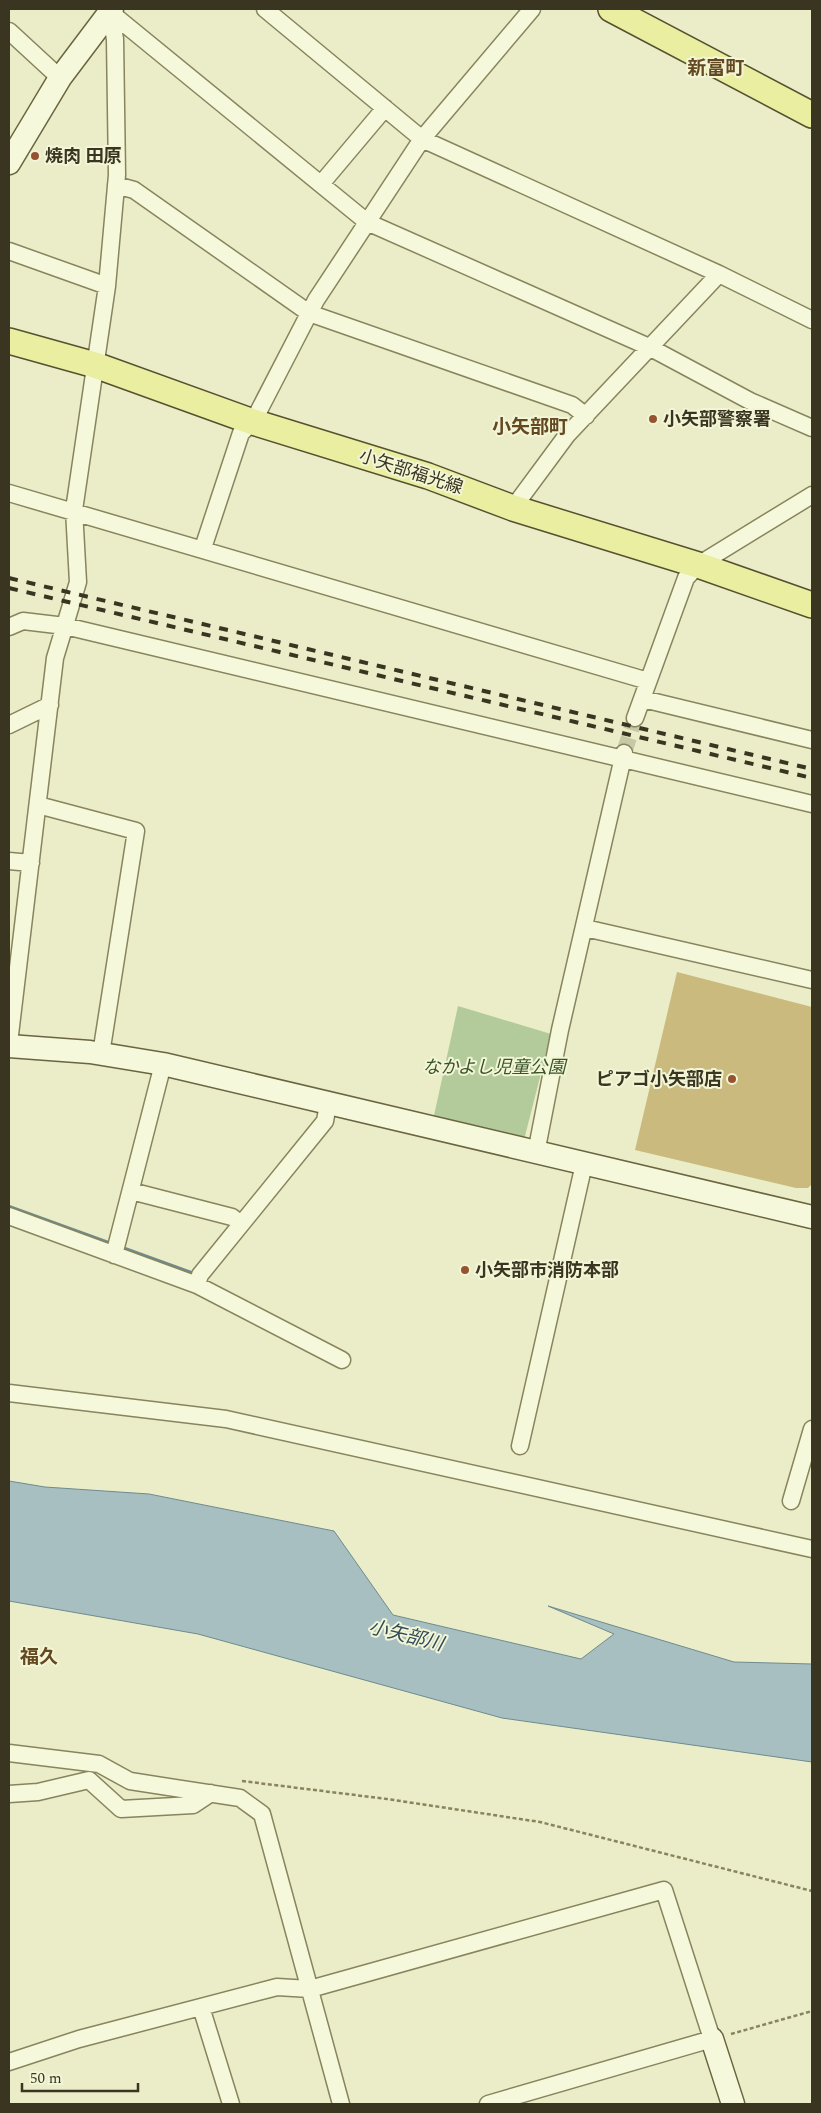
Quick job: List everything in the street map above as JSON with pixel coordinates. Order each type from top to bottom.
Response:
[{"type":"main road","points":[[611,9],[812,116]]},
{"type":"main road","name":"小矢部福光線","points":[[9,341],[95,365],[253,422],[428,476],[513,508],[698,565],[812,606]]},
{"type":"street","points":[[265,9],[422,138],[719,274],[812,320]]},
{"type":"street","points":[[203,548],[241,433],[253,422],[309,313],[422,138],[532,9]]},
{"type":"street","points":[[9,163],[60,78],[111,10]]},
{"type":"street","points":[[111,10],[368,222],[649,347],[750,401],[812,428]]},
{"type":"street","points":[[111,10],[115,39],[116,185],[107,286],[74,510],[78,582],[55,658],[9,1045],[101,1054],[163,1064],[812,1217]]},
{"type":"street","points":[[9,31],[60,78]]},
{"type":"street","points":[[321,184],[384,108]]},
{"type":"street","points":[[116,185],[134,190],[309,313],[572,405],[586,416]]},
{"type":"street","points":[[9,251],[107,286]]},
{"type":"street","points":[[513,508],[567,435],[719,274]]},
{"type":"street","points":[[9,493],[74,510],[648,681]]},
{"type":"street","points":[[635,718],[686,578],[698,565],[812,495]]},
{"type":"street","points":[[9,627],[22,621],[65,626],[624,756],[812,804]]},
{"type":"street","points":[[643,699],[812,740]]},
{"type":"street","points":[[9,725],[50,705]]},
{"type":"street","points":[[536,1153],[560,1030],[624,756]]},
{"type":"street","points":[[38,805],[136,831],[101,1054]]},
{"type":"street","points":[[9,861],[31,863]]},
{"type":"street","points":[[585,928],[812,980]]},
{"type":"street","points":[[114,1255],[163,1064]]},
{"type":"street","points":[[196,1285],[200,1275],[326,1121],[328,1104]]},
{"type":"street","points":[[520,1446],[584,1164]]},
{"type":"street","points":[[130,1191],[232,1217],[241,1224]]},
{"type":"street","points":[[9,1216],[196,1285],[342,1360]]},
{"type":"street","points":[[9,1393],[226,1419],[812,1549]]},
{"type":"street","points":[[791,1501],[812,1429]]},
{"type":"street","points":[[9,1753],[99,1764],[130,1782],[240,1798],[262,1814],[341,2104]]},
{"type":"street","points":[[9,1794],[38,1792],[89,1780],[121,1809],[193,1805],[211,1793]]},
{"type":"street","points":[[9,2062],[79,2039],[276,1986],[310,1989],[664,1890],[733,2104]]},
{"type":"street","points":[[201,2007],[231,2104]]},
{"type":"street","points":[[488,2104],[712,2039]]},
{"type":"path","points":[[238,1781],[387,1799],[540,1822],[812,1891]]},
{"type":"path","points":[[712,2039],[812,2011]]},
{"type":"green space","name":"なかよし児童公園","points":[[458,1006],[551,1034],[524,1140],[433,1120]]},
{"type":"water","name":"小矢部川","points":[[9,1481],[45,1487],[149,1494],[334,1531],[393,1615],[581,1659],[614,1634],[548,1606],[734,1662],[812,1664],[812,1762],[502,1718],[198,1634],[9,1601]]},
{"type":"building","name":"ピアゴ小矢部店","points":[[677,972],[812,1007],[812,1184],[808,1188],[796,1188],[635,1150]]},
{"type":"waterway","points":[[9,1207],[191,1273]]},
{"type":"tunnel","points":[[624,753],[635,718]]},
{"type":"railway","points":[[9,578],[812,769]]},
{"type":"railway","points":[[9,588],[812,778]]},
{"type":"place","name":"焼肉 田原","points":[[35,156]]},
{"type":"place","name":"小矢部警察署","points":[[653,419]]},
{"type":"place","name":"ピアゴ小矢部店","points":[[732,1079]]},
{"type":"place","name":"小矢部市消防本部","points":[[465,1270]]},
{"type":"district","name":"新富町","points":[[716,68]]},
{"type":"district","name":"小矢部町","points":[[530,427]]},
{"type":"district","name":"福久","points":[[39,1657]]}]
